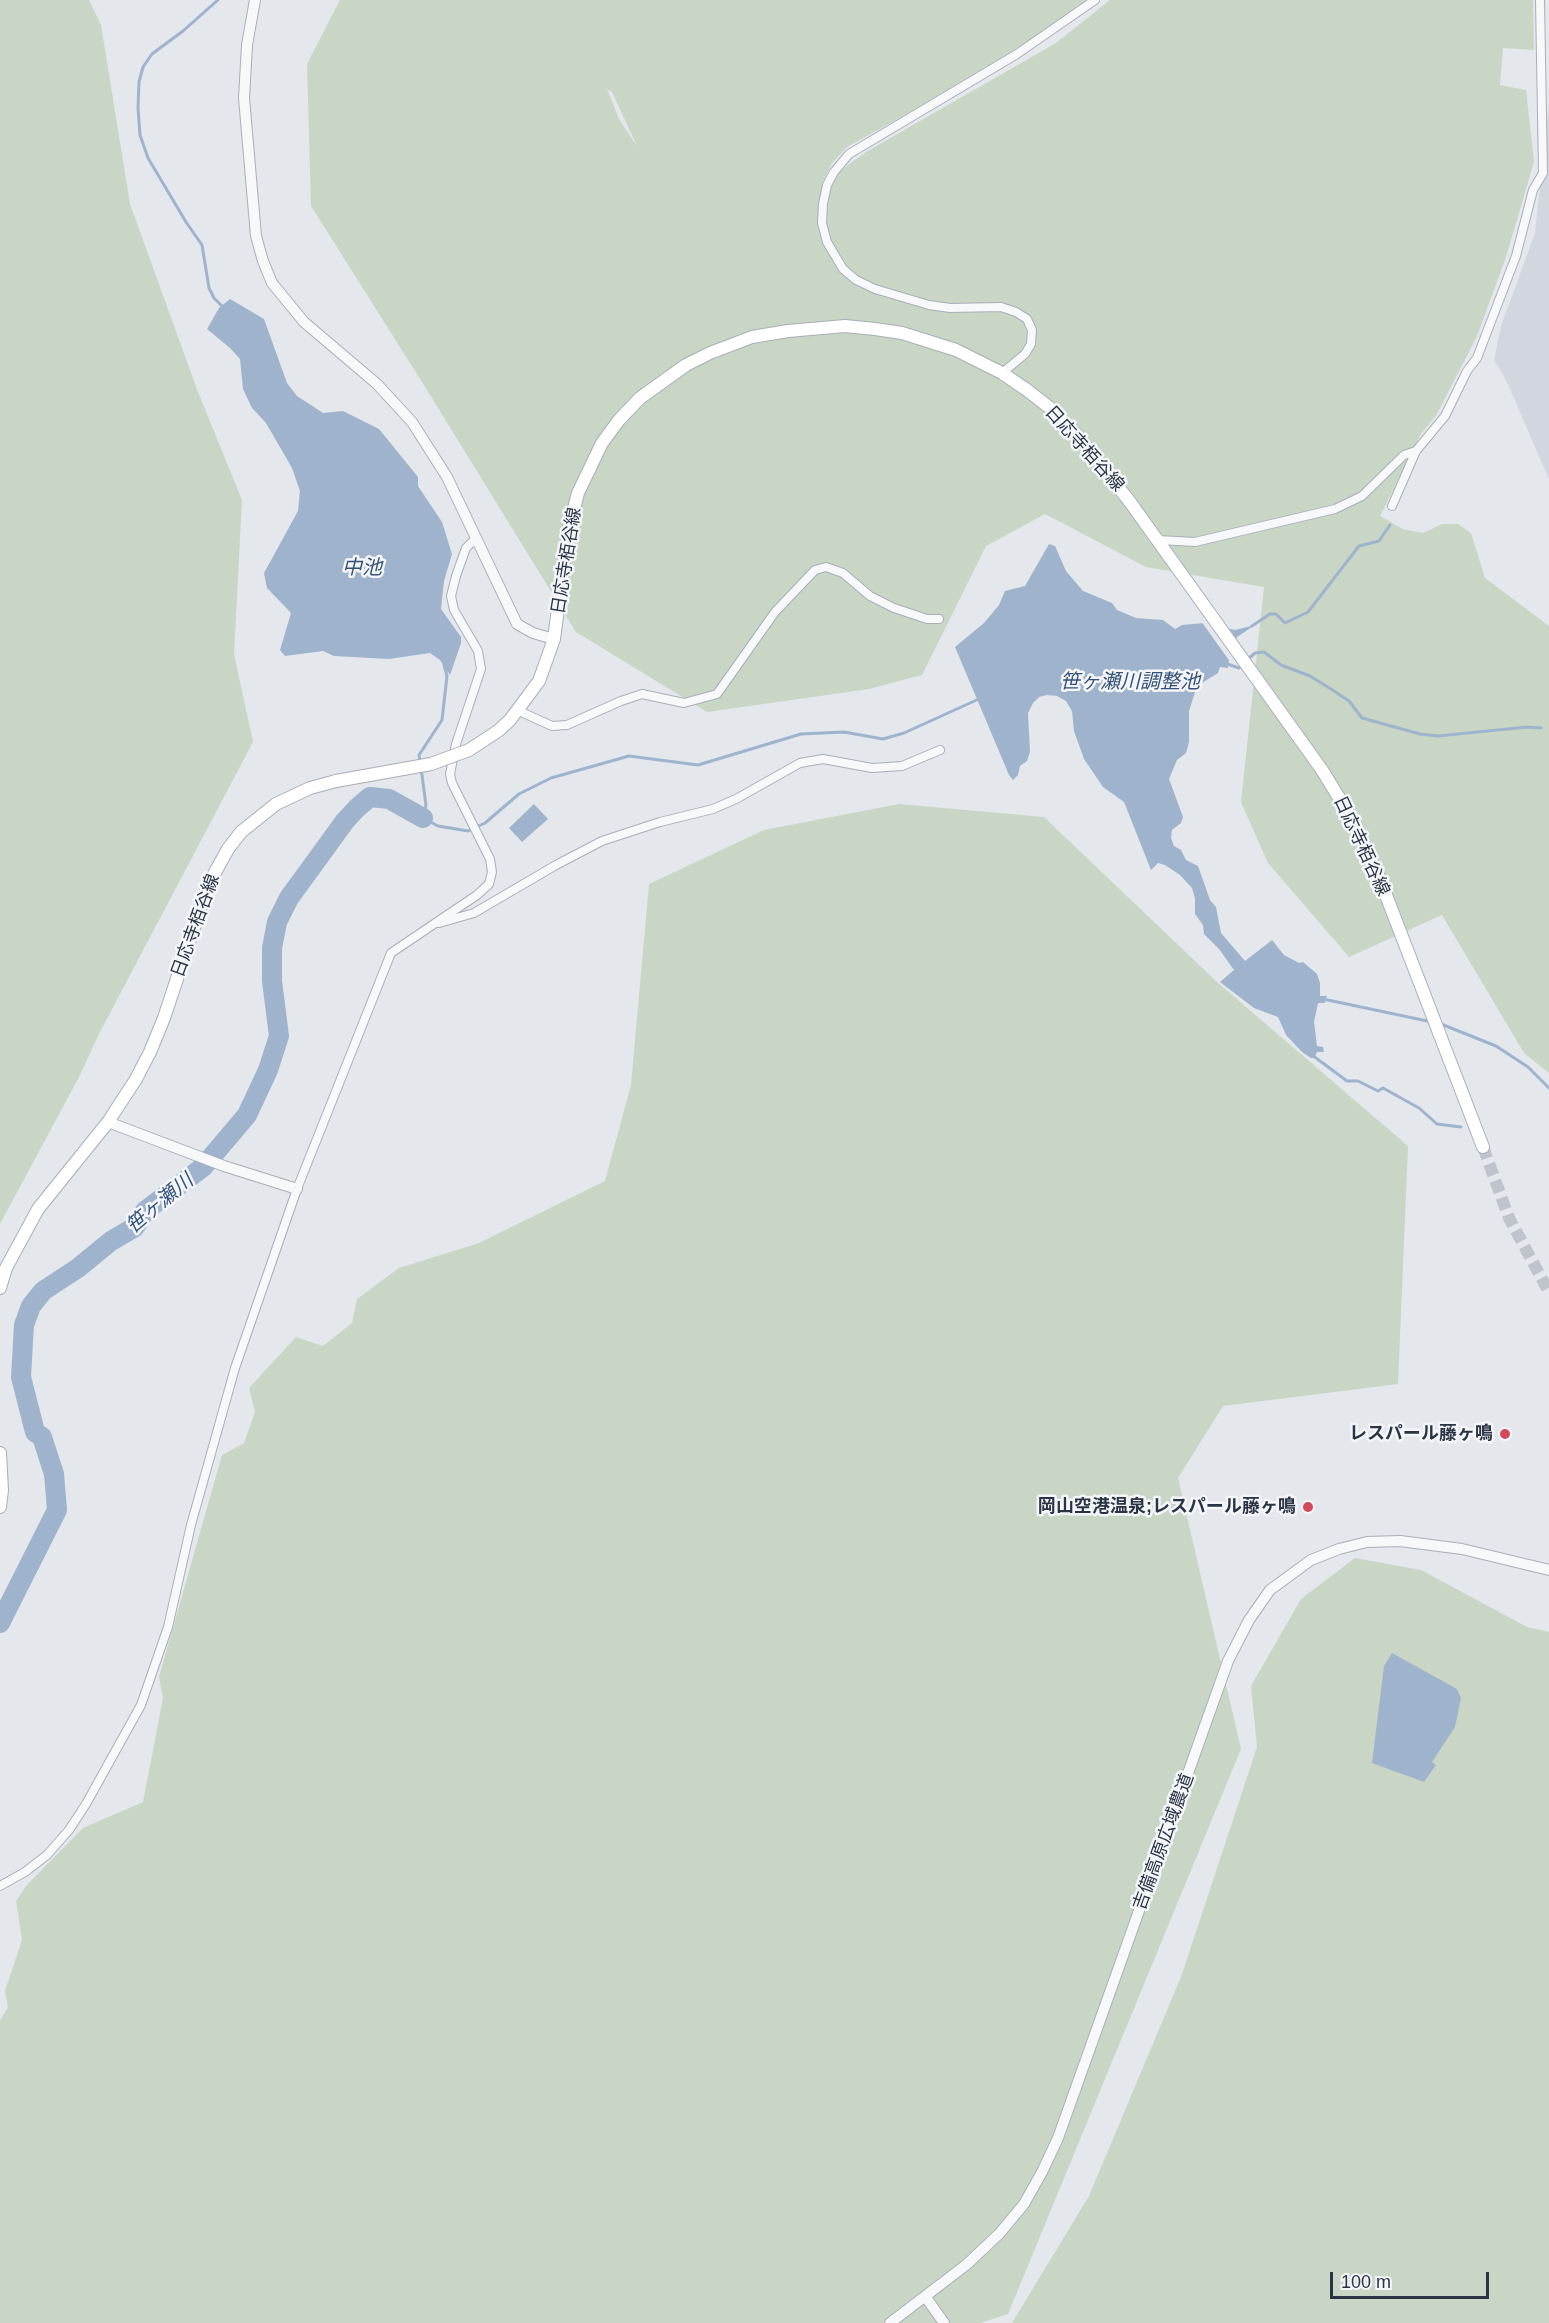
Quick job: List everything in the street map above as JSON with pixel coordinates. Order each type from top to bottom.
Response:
[{"type":"main road","name":"日応寺栢谷線","points":[[0,1288],[6,1268],[38,1209],[108,1122],[136,1079],[164,1018],[208,885],[228,849],[241,832],[276,804],[310,788],[336,781],[431,764],[469,750],[498,731],[519,711],[539,681],[554,639],[568,532],[578,493],[602,443],[626,413],[648,392],[686,365],[752,337],[815,327],[845,326],[902,333],[930,340],[979,360],[1002,373],[1050,408],[1105,468],[1322,770],[1355,824],[1381,882],[1483,1147]]},
{"type":"main road","points":[[0,1454],[2,1490],[0,1507]]},
{"type":"street","points":[[255,0],[246,45],[244,98],[253,210],[263,261],[272,283],[300,317],[377,384],[411,422],[447,477],[517,624],[533,633],[554,639]]},
{"type":"street","points":[[1002,373],[1025,354],[1031,344],[1032,330],[1027,319],[1001,307],[950,308],[929,305],[875,289],[856,280],[843,269],[826,242],[822,223],[827,185],[834,172],[849,154],[1017,54],[1095,0]]},
{"type":"street","points":[[1392,506],[1416,451],[1445,416],[1467,371],[1477,358],[1516,256],[1533,190],[1543,173],[1540,0]]},
{"type":"street","points":[[1158,540],[1195,542],[1335,510],[1362,495],[1404,455],[1416,451]]},
{"type":"street","points":[[0,1886],[25,1872],[47,1855],[69,1830],[92,1795],[141,1705],[168,1627],[191,1525],[235,1368],[297,1189],[391,953],[477,895],[489,884],[492,872],[490,859],[452,783],[450,774],[456,744],[481,669],[478,651],[454,610],[452,596],[466,548],[476,538]]},
{"type":"street","points":[[519,711],[552,726],[567,725],[642,694],[684,703],[717,694],[775,612],[815,570],[826,567],[843,573],[870,596],[894,608],[927,619],[939,619]]},
{"type":"street","points":[[430,926],[474,912],[602,841],[660,822],[713,809],[736,799],[800,763],[823,759],[872,768],[902,766],[940,750]]},
{"type":"street","points":[[108,1122],[224,1166],[297,1189]]},
{"type":"street","name":"吉備高原広域農道","points":[[890,2323],[966,2265],[999,2234],[1024,2204],[1042,2172],[1058,2138],[1228,1661],[1249,1620],[1270,1590],[1311,1560],[1339,1549],[1367,1542],[1400,1541],[1462,1549],[1549,1570]]},
{"type":"street","points":[[925,2296],[944,2323]]},
{"type":"shaded area","points":[[1549,104],[1549,479],[1506,380],[1494,360],[1501,326],[1535,233]]},
{"type":"green space","points":[[0,0],[89,0],[101,25],[130,204],[198,392],[242,500],[234,654],[253,742],[0,1224]]},
{"type":"green space","points":[[340,0],[1086,0],[1032,39],[847,147],[832,163],[822,184],[866,152],[1056,43],[1110,0],[1533,0],[1534,50],[1503,48],[1500,85],[1526,90],[1534,161],[1506,257],[1477,336],[1437,414],[1421,434],[1380,516],[1403,529],[1423,533],[1442,524],[1458,524],[1471,533],[1485,578],[1549,626],[1549,1073],[1524,1053],[1442,915],[1349,957],[1268,863],[1241,802],[1264,587],[1146,567],[1045,514],[986,546],[922,675],[869,689],[707,712],[576,632],[311,206],[307,64]],"holes":[[[607,89],[612,92],[637,146],[619,119]]]},
{"type":"green space","points":[[899,804],[1044,817],[1217,982],[1408,1146],[1398,1384],[1223,1406],[1178,1478],[1241,1749],[1008,2314],[980,2323],[0,2323],[0,2021],[8,2007],[5,1991],[22,1940],[16,1901],[26,1886],[83,1828],[143,1802],[163,1698],[159,1677],[222,1455],[244,1443],[255,1412],[249,1388],[296,1337],[323,1346],[352,1323],[357,1299],[399,1268],[479,1243],[605,1181],[631,1085],[649,884],[764,830]]},
{"type":"green space","points":[[1355,1558],[1421,1570],[1527,1627],[1549,1632],[1549,2323],[1012,2323],[1089,2196],[1181,1977],[1257,1747],[1251,1686],[1301,1599]]},
{"type":"water","name":"中池","points":[[230,299],[264,319],[287,383],[297,396],[323,413],[343,411],[379,429],[418,477],[418,486],[442,522],[452,554],[444,581],[441,609],[461,637],[461,643],[450,675],[440,660],[430,653],[389,659],[334,656],[323,651],[285,656],[280,650],[291,613],[267,588],[264,573],[298,511],[300,491],[292,468],[266,423],[252,408],[243,389],[240,359],[207,329],[219,308]]},
{"type":"water","name":"笹ヶ瀬川調整池","points":[[1049,544],[1055,546],[1066,571],[1083,591],[1112,603],[1117,610],[1136,618],[1163,620],[1175,629],[1182,625],[1204,623],[1235,630],[1255,625],[1237,637],[1230,651],[1228,668],[1220,667],[1218,673],[1197,686],[1189,711],[1189,742],[1186,753],[1177,760],[1169,779],[1183,817],[1181,823],[1172,830],[1171,838],[1174,846],[1181,850],[1186,860],[1198,866],[1210,900],[1216,907],[1221,933],[1245,961],[1272,940],[1284,955],[1299,963],[1303,962],[1317,974],[1320,996],[1327,996],[1325,1003],[1318,1003],[1314,1022],[1317,1046],[1323,1047],[1324,1052],[1317,1052],[1314,1058],[1302,1052],[1286,1035],[1278,1017],[1254,1008],[1220,982],[1234,970],[1219,949],[1204,934],[1203,925],[1195,914],[1195,898],[1192,888],[1180,875],[1165,865],[1158,863],[1151,870],[1124,802],[1103,787],[1084,759],[1074,731],[1072,711],[1066,701],[1057,696],[1047,695],[1039,697],[1033,703],[1028,713],[1030,752],[1027,761],[1020,766],[1018,775],[1013,780],[1009,775],[955,647],[984,623],[999,605],[1005,591],[1025,586]]},
{"type":"water","points":[[534,804],[548,819],[522,842],[509,828]]},
{"type":"water","points":[[1392,1653],[1457,1689],[1461,1698],[1455,1727],[1432,1762],[1436,1765],[1424,1782],[1372,1763],[1384,1666]]},
{"type":"pier","points":[[1201,621],[1227,626],[1238,641],[1231,663]]},
{"type":"waterway","points":[[218,0],[183,31],[152,54],[143,67],[139,82],[138,108],[140,135],[148,158],[202,245],[209,288],[214,298],[223,307]]},
{"type":"waterway","points":[[1252,626],[1270,614],[1276,614],[1285,623],[1308,612],[1359,546],[1379,541],[1390,525]]},
{"type":"waterway","points":[[1247,660],[1255,653],[1264,652],[1281,665],[1310,676],[1349,701],[1362,718],[1420,734],[1438,736],[1527,727],[1541,728]]},
{"type":"waterway","points":[[1224,663],[1239,668],[1242,665]]},
{"type":"waterway","points":[[420,761],[419,755],[442,720],[447,676],[444,665]]},
{"type":"waterway","points":[[421,768],[426,805],[423,818],[438,826],[468,831],[485,823],[519,794],[551,778],[629,756],[698,765],[801,734],[844,732],[883,739],[904,733],[981,698]]},
{"type":"waterway","name":"笹ヶ瀬川","points":[[0,1623],[57,1510],[54,1474],[42,1437],[35,1432],[21,1377],[24,1325],[31,1306],[43,1291],[78,1268],[111,1241],[135,1227],[145,1211],[203,1167],[247,1115],[268,1070],[279,1036],[272,981],[272,948],[277,922],[289,898],[345,821],[370,797],[389,799],[423,818]]},
{"type":"waterway","points":[[1323,999],[1432,1022]]},
{"type":"waterway","points":[[1441,1024],[1496,1046],[1528,1067],[1549,1088]]},
{"type":"waterway","points":[[1312,1055],[1347,1081],[1358,1081],[1378,1091],[1383,1088],[1419,1108],[1437,1124],[1461,1127]]},
{"type":"tunnel","points":[[1483,1147],[1509,1218],[1549,1292]]},
{"type":"place","name":"レスパール藤ヶ鳴","points":[[1505,1434]]},
{"type":"place","name":"岡山空港温泉;レスパール藤ヶ鳴","points":[[1308,1507]]}]
